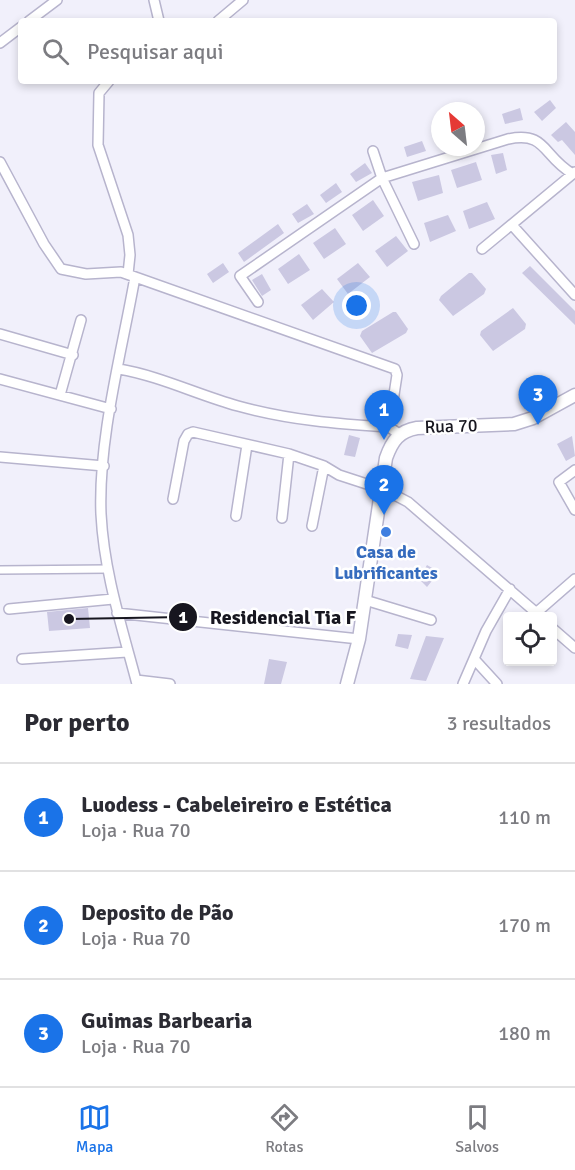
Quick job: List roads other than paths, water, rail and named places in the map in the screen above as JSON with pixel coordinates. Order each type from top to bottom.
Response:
[{"type":"street","points":[[33,18],[57,0]]},
{"type":"street","points":[[154,0],[158,18]]},
{"type":"street","points":[[222,18],[243,0]]},
{"type":"street","points":[[0,43],[18,29]]},
{"type":"street","points":[[106,84],[99,93],[98,145],[128,235],[131,276],[119,369],[111,409],[101,515],[113,599],[136,682],[170,684]]},
{"type":"street","points":[[258,302],[240,276],[382,178],[508,139],[527,136],[538,142],[556,163],[574,173],[482,249]]},
{"type":"street","points":[[373,151],[382,178],[414,244]]},
{"type":"street","points":[[0,162],[44,244],[61,269],[86,274],[113,271],[131,276],[395,369],[397,375],[394,430],[295,420],[229,404],[159,378],[119,369]]},
{"type":"street","points":[[512,225],[575,295]]},
{"type":"street","points":[[60,395],[81,320]]},
{"type":"street","points":[[0,334],[73,355]]},
{"type":"street","points":[[0,379],[111,409]]},
{"type":"street","name":"Rua 70","points":[[347,684],[359,639],[381,488],[394,430],[514,424],[533,418],[575,394]]},
{"type":"street","points":[[173,499],[184,441],[193,432],[289,454],[324,466],[339,476],[381,488],[408,501],[535,612]]},
{"type":"street","points":[[236,516],[247,445]]},
{"type":"street","points":[[282,518],[289,454]]},
{"type":"street","points":[[0,458],[104,466]]},
{"type":"street","points":[[312,526],[324,466]]},
{"type":"street","points":[[575,470],[559,482],[575,510]]},
{"type":"street","points":[[0,570],[108,569]]},
{"type":"street","points":[[541,612],[575,579]]},
{"type":"street","points":[[463,684],[489,624],[510,589]]},
{"type":"street","points":[[9,609],[113,599]]},
{"type":"street","points":[[365,600],[431,620]]},
{"type":"street","points":[[117,613],[359,639]]},
{"type":"street","points":[[557,632],[575,648]]},
{"type":"street","points":[[22,659],[126,652]]},
{"type":"street","points":[[475,660],[497,684]]},
{"type":"place","name":"Guimas Barbearia","points":[[538,425]]},
{"type":"place","name":"Luodess - Cabeleireiro e Estética","points":[[384,440]]},
{"type":"place","name":"Deposito de Pão","points":[[384,515]]},
{"type":"place","name":"Casa de Lubrificantes","points":[[386,532]]},
{"type":"place","name":"Residencial Tia F","points":[[69,619]]}]
